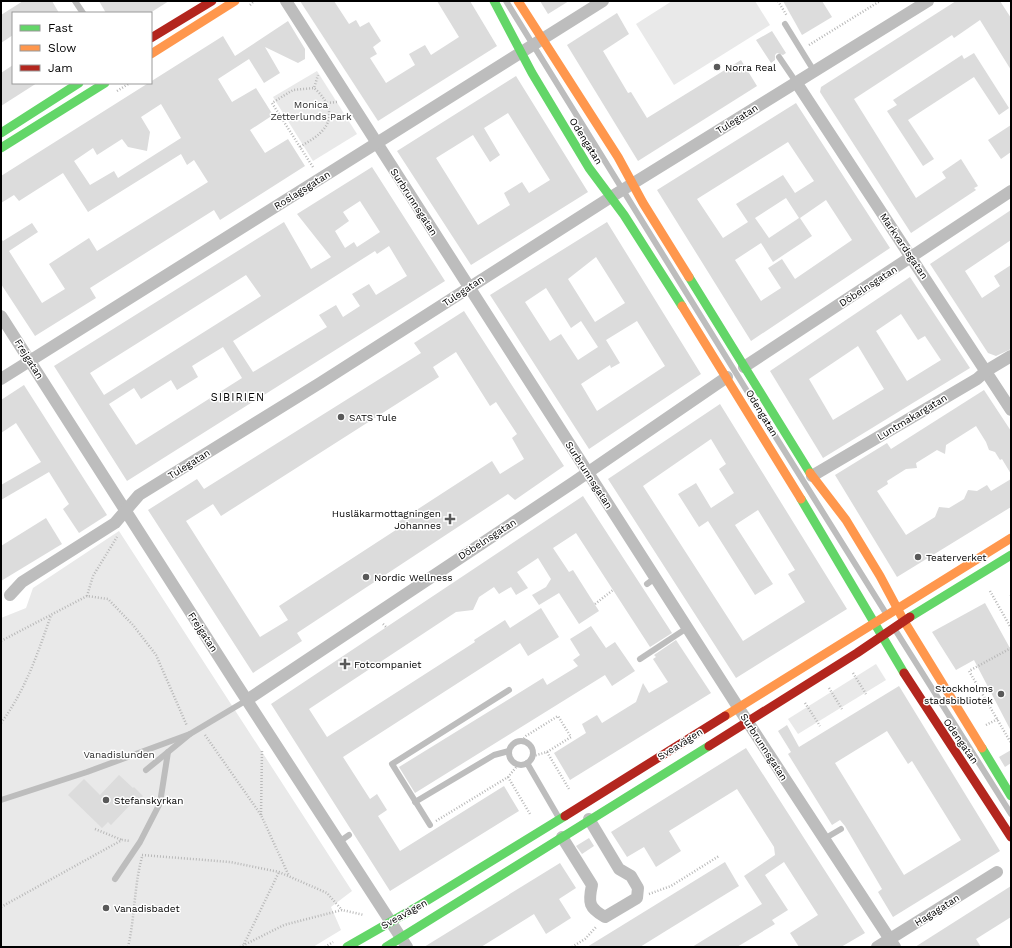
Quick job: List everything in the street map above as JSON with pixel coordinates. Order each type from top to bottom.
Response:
[{"type":"main road","points":[[152,37],[212,1]]},
{"type":"main road","points":[[152,53],[236,1]]},
{"type":"main road","name":"Odengatan","points":[[494,1],[570,136],[624,214],[727,377],[933,719],[1011,837]]},
{"type":"main road","name":"Odengatan","points":[[518,1],[538,42],[618,157],[627,187],[744,367],[812,476],[846,520],[904,621],[1004,779],[1011,796]]},
{"type":"main road","points":[[1,133],[77,84]]},
{"type":"main road","points":[[1,148],[103,84]]},
{"type":"main road","name":"Sveavägen","points":[[347,947],[390,921],[416,908],[1011,538]]},
{"type":"main road","name":"Sveavägen","points":[[386,947],[404,942],[589,819],[1011,555]]},
{"type":"street","name":"Surbrunnsgatan","points":[[286,1],[588,472],[651,581],[687,628],[892,944]]},
{"type":"street","name":"Roslagsgatan","points":[[1,379],[29,360],[603,1]]},
{"type":"street","name":"Tulegatan","points":[[10,595],[22,582],[115,523],[139,495],[320,383],[611,197],[928,1]]},
{"type":"street","name":"Markvardsgatan","points":[[796,82],[1011,410]]},
{"type":"street","name":"Döbelnsgatan","points":[[744,367],[1011,191]]},
{"type":"street","name":"Frejgatan","points":[[1,316],[247,700],[344,838],[390,921],[404,942]]},
{"type":"street","name":"Luntmakargatan","points":[[812,476],[977,379],[986,371],[1011,356]]},
{"type":"street","name":"Döbelnsgatan","points":[[247,700],[588,472],[727,377]]},
{"type":"street","points":[[562,837],[592,885],[589,899],[594,911],[605,917],[637,898],[638,888],[631,876],[619,870],[589,819]]},
{"type":"street","name":"Hagagatan","points":[[877,947],[892,944],[997,872]]},
{"type":"lane","points":[[75,1],[82,12]]},
{"type":"lane","name":"Odengatan","points":[[506,1],[538,42],[894,627],[1011,814]]},
{"type":"lane","points":[[785,24],[814,71]]},
{"type":"lane","points":[[779,57],[796,82]]},
{"type":"lane","points":[[640,659],[687,628]]},
{"type":"lane","points":[[430,825],[392,764],[509,690]]},
{"type":"lane","points":[[146,770],[190,734],[247,700]]},
{"type":"lane","points":[[1,800],[87,772],[190,734]]},
{"type":"lane","points":[[522,741],[529,745],[532,756],[527,763],[518,765],[512,761],[509,751],[512,744],[522,741]]},
{"type":"lane","points":[[415,802],[494,755],[509,751]]},
{"type":"lane","points":[[115,879],[140,842],[160,803],[168,752]]},
{"type":"lane","points":[[527,763],[560,819]]},
{"type":"lane","points":[[824,839],[841,829]]},
{"type":"path","points":[[778,1],[788,18],[785,24]]},
{"type":"path","points":[[801,50],[880,1]]},
{"type":"path","points":[[314,88],[318,74]]},
{"type":"path","points":[[300,147],[322,131],[329,113],[324,97],[314,88],[293,90],[272,103],[300,147],[313,167]]},
{"type":"path","points":[[87,596],[93,576],[121,532]]},
{"type":"path","points":[[594,604],[613,590]]},
{"type":"path","points":[[990,591],[1011,628]]},
{"type":"path","points":[[1,641],[87,596],[108,599],[133,625],[156,655],[190,734]]},
{"type":"path","points":[[1,723],[10,712],[35,662],[51,615]]},
{"type":"path","points":[[383,624],[386,627]]},
{"type":"path","points":[[1011,648],[969,671],[1011,743]]},
{"type":"path","points":[[853,673],[866,694]]},
{"type":"path","points":[[829,688],[842,709]]},
{"type":"path","points":[[805,703],[820,726]]},
{"type":"path","points":[[522,741],[526,736],[558,716],[571,737],[547,752],[532,756]]},
{"type":"path","points":[[986,725],[998,719]]},
{"type":"path","points":[[200,728],[262,815],[290,877]]},
{"type":"path","points":[[262,750],[262,815]]},
{"type":"path","points":[[547,752],[569,789]]},
{"type":"path","points":[[430,825],[508,777],[518,765]]},
{"type":"path","points":[[508,777],[530,814]]},
{"type":"path","points":[[95,829],[122,840],[140,842]]},
{"type":"path","points":[[1,907],[122,840]]},
{"type":"path","points":[[128,947],[133,928],[137,874],[142,855],[230,862],[279,872],[327,893],[342,910]]},
{"type":"path","points":[[637,898],[671,886],[718,856]]},
{"type":"path","points":[[244,944],[279,872]]},
{"type":"path","points":[[240,947],[284,926],[342,910],[364,915]]},
{"type":"path","points":[[572,947],[585,939],[605,917]]},
{"type":"green space","points":[[672,1],[755,1],[770,25],[674,85],[636,24]]},
{"type":"green space","name":"Monica Zetterlunds Park","points":[[317,71],[357,134],[313,161],[273,97]]},
{"type":"green space","name":"Vanadislunden","points":[[119,531],[352,891],[331,907],[341,930],[313,947],[1,947],[1,618],[26,608],[33,588]]},
{"type":"green space","points":[[876,664],[886,680],[798,734],[788,719]]},
{"type":"building","points":[[23,1],[52,1],[58,12],[12,12],[12,36],[1,43],[1,15]]},
{"type":"building","points":[[99,1],[169,1],[152,12],[105,12]]},
{"type":"building","points":[[300,1],[334,1],[349,24],[356,20],[360,27],[369,22],[381,41],[373,47],[377,54],[370,58],[386,83],[415,65],[409,54],[425,45],[431,55],[459,37],[437,1],[470,1],[497,46],[378,121]]},
{"type":"building","points":[[540,1],[569,1],[548,14]]},
{"type":"building","points":[[783,1],[822,1],[832,17],[802,35]]},
{"type":"building","points":[[956,1],[1000,1],[1011,18],[1011,70],[980,20],[954,38],[952,35],[854,99],[916,198],[946,178],[942,172],[961,159],[978,186],[974,188],[976,190],[911,233],[820,92],[821,87]]},
{"type":"building","points":[[617,13],[629,34],[603,51],[628,93],[631,92],[647,118],[741,60],[757,86],[638,161],[567,45]]},
{"type":"building","points":[[288,21],[305,49],[305,59],[298,63],[265,47],[280,73],[264,83],[249,59],[218,79],[232,102],[256,88],[273,115],[250,130],[265,153],[288,139],[305,166],[220,220],[214,210],[90,288],[96,298],[35,336],[1,284],[1,239],[3,241],[32,223],[38,232],[9,251],[42,303],[65,289],[49,264],[89,238],[97,251],[208,182],[194,160],[187,165],[181,154],[88,212],[63,173],[19,201],[14,195],[1,203],[1,176],[147,84],[152,84],[152,81],[223,36],[235,56]],"holes":[[[161,104],[181,138],[118,178],[114,171],[90,185],[74,161],[93,148],[97,155],[122,139],[128,147],[147,151],[150,132],[141,117]]]},
{"type":"building","points":[[772,31],[786,53],[783,55],[777,53],[775,55],[775,60],[771,63],[756,40]]},
{"type":"building","points":[[974,53],[1009,108],[999,115],[974,77],[908,120],[934,159],[923,166],[887,111],[897,105],[893,100],[962,55],[964,59]]},
{"type":"building","points":[[12,66],[12,84],[35,84],[1,106],[1,73]]},
{"type":"building","points":[[516,76],[588,192],[471,265],[397,151]],"holes":[[[508,113],[550,180],[529,193],[522,182],[504,193],[510,205],[478,225],[436,158],[473,135],[490,162],[500,155],[484,128]]]},
{"type":"building","points":[[796,103],[890,248],[751,341],[657,190]],"holes":[[[788,142],[814,181],[795,193],[783,175],[736,204],[748,222],[723,238],[697,199]],[[786,198],[799,218],[769,238],[755,218]],[[826,200],[852,240],[795,279],[782,259],[768,268],[781,288],[761,301],[735,260],[761,243],[773,262],[812,236],[800,218]]]},
{"type":"building","points":[[1011,125],[1011,152],[1001,159],[988,140]]},
{"type":"building","points":[[372,167],[445,281],[127,481],[54,366],[284,222],[311,269],[331,257],[297,214]],"holes":[[[360,201],[380,232],[357,247],[354,242],[345,248],[335,231],[349,221],[343,212]],[[389,246],[407,276],[376,295],[369,284],[352,294],[360,306],[343,317],[336,305],[319,315],[327,327],[253,372],[233,341],[375,251],[377,254]],[[246,275],[261,296],[104,395],[90,373]],[[223,347],[242,378],[136,445],[109,404],[134,388],[141,399],[171,380],[177,390],[198,377],[192,366]]]},
{"type":"building","points":[[1011,210],[1011,240],[965,271],[982,298],[1000,286],[994,276],[1011,265],[1011,349],[996,356],[988,353],[930,264]]},
{"type":"building","points":[[607,222],[701,374],[589,449],[490,295]],"holes":[[[596,257],[625,303],[595,322],[568,279]],[[546,288],[571,328],[581,321],[598,347],[578,360],[561,334],[550,341],[525,302]],[[637,321],[665,366],[597,411],[581,384],[610,365],[611,368],[620,363],[606,340]]]},
{"type":"building","points":[[910,277],[970,368],[823,458],[770,371]],"holes":[[[901,314],[918,340],[925,336],[941,360],[907,381],[876,331]],[[858,346],[884,389],[833,420],[809,379]]]},
{"type":"building","points":[[464,311],[564,466],[515,500],[508,494],[297,633],[302,641],[253,673],[148,510],[197,479],[204,489],[421,353],[414,343]],"holes":[[[456,352],[490,406],[496,402],[517,434],[512,438],[524,459],[500,474],[492,461],[398,522],[402,526],[279,606],[288,620],[260,637],[186,521],[213,504],[221,516],[439,377],[433,367]]]},
{"type":"building","points":[[24,385],[107,515],[79,533],[63,509],[69,504],[49,472],[1,500],[1,485],[41,462],[16,423],[1,433],[1,400]]},
{"type":"building","points":[[984,390],[1011,431],[1011,474],[1002,459],[1000,460],[995,452],[989,450],[976,426],[946,445],[945,454],[937,450],[916,463],[917,468],[906,469],[887,481],[888,484],[877,491],[906,535],[935,517],[939,507],[949,508],[964,499],[968,490],[977,491],[987,485],[991,491],[1011,479],[1011,507],[897,577],[835,475],[887,443],[891,449]]},
{"type":"building","points":[[720,404],[847,609],[736,678],[608,479]],"holes":[[[711,439],[726,464],[719,469],[734,493],[711,508],[696,483],[678,494],[699,527],[708,521],[755,595],[773,584],[735,525],[758,510],[795,570],[788,574],[805,602],[743,641],[643,486]]]},
{"type":"building","points":[[583,496],[672,633],[650,647],[576,533],[553,548],[569,572],[573,570],[599,611],[579,624],[559,593],[539,605],[532,595],[546,587],[551,579],[538,558],[517,572],[528,588],[516,595],[511,587],[499,594],[494,587],[479,597],[473,610],[456,612],[309,709],[327,737],[475,642],[474,640],[505,620],[510,628],[541,608],[559,637],[528,656],[520,643],[343,757],[370,799],[377,794],[387,810],[378,816],[400,851],[504,786],[519,811],[390,891],[271,704]]},
{"type":"building","points":[[46,518],[62,544],[1,581],[1,546]]},
{"type":"building","points":[[985,603],[1011,650],[1011,731],[974,660],[956,670],[932,632]]},
{"type":"building","points":[[591,626],[606,648],[615,642],[635,671],[612,686],[605,675],[415,793],[399,767],[543,678],[547,685],[578,666],[573,660],[580,655],[570,639]]},
{"type":"building","points":[[676,640],[711,693],[570,780],[554,753],[586,733],[582,724],[597,715],[602,723],[636,702],[643,683],[649,693],[668,682],[653,659],[656,657],[654,655]]},
{"type":"building","points":[[899,686],[1000,851],[893,917],[878,892],[882,889],[845,826],[840,820],[832,825],[788,754],[791,752],[778,731],[787,725],[799,747]],"holes":[[[887,731],[908,764],[912,761],[961,840],[904,875],[835,763]]]},
{"type":"building","points":[[746,748],[865,933],[841,947],[799,947],[790,933],[818,915],[784,862],[765,875],[788,910],[772,920],[775,924],[737,947],[692,947],[762,904],[744,876],[775,855],[774,847],[737,789],[669,831],[681,851],[656,867],[644,847],[627,857],[611,832]]},
{"type":"building","points":[[1011,750],[1011,763],[1005,767],[999,757]]},
{"type":"building","name":"Stefanskyrkan","points":[[119,775],[143,796],[133,806],[131,804],[111,825],[108,822],[102,828],[68,795],[84,779],[100,795]]},
{"type":"building","points":[[589,838],[594,846],[582,854],[576,846]]},
{"type":"building","points":[[725,862],[739,886],[640,947],[587,947]]},
{"type":"building","points":[[560,863],[576,888],[559,899],[571,918],[546,934],[534,914],[481,947],[424,947]]},
{"type":"building","points":[[1011,886],[1011,917],[976,939],[981,947],[915,947]]},
{"type":"traffic: fast","points":[[494,1],[532,73],[589,168],[624,215],[682,306]]},
{"type":"traffic: fast","points":[[1,133],[77,84]]},
{"type":"traffic: fast","points":[[1,148],[103,84]]},
{"type":"traffic: fast","points":[[689,277],[810,473]]},
{"type":"traffic: fast","points":[[801,499],[904,673]]},
{"type":"traffic: fast","points":[[910,617],[1011,555]]},
{"type":"traffic: fast","points":[[386,947],[709,746]]},
{"type":"traffic: fast","points":[[982,748],[1011,796]]},
{"type":"traffic: fast","points":[[347,947],[415,908],[565,816]]},
{"type":"traffic: slow","points":[[152,53],[235,1]]},
{"type":"traffic: slow","points":[[518,1],[618,157],[643,203],[689,277]]},
{"type":"traffic: slow","points":[[682,306],[801,499]]},
{"type":"traffic: slow","points":[[810,473],[846,520],[880,576],[904,621],[982,748]]},
{"type":"traffic: slow","points":[[725,716],[1011,538]]},
{"type":"traffic: jam","points":[[152,37],[212,1]]},
{"type":"traffic: jam","points":[[709,746],[857,653],[910,617]]},
{"type":"traffic: jam","points":[[904,673],[1011,837]]},
{"type":"traffic: jam","points":[[565,816],[725,716]]},
{"type":"place","name":"Norra Real","points":[[717,67]]},
{"type":"place","name":"SATS Tule","points":[[341,417]]},
{"type":"place","name":"Husläkarmottagningen Johannes","points":[[450,519]]},
{"type":"place","name":"Teaterverket","points":[[918,557]]},
{"type":"place","name":"Nordic Wellness","points":[[366,577]]},
{"type":"place","name":"Fotcompaniet","points":[[345,664]]},
{"type":"place","name":"Stockholms stadsbibliotek","points":[[1001,694]]},
{"type":"place","name":"Stefanskyrkan","points":[[106,800]]},
{"type":"place","name":"Vanadisbadet","points":[[106,908]]},
{"type":"district","name":"SIBIRIEN","points":[[238,397]]}]
